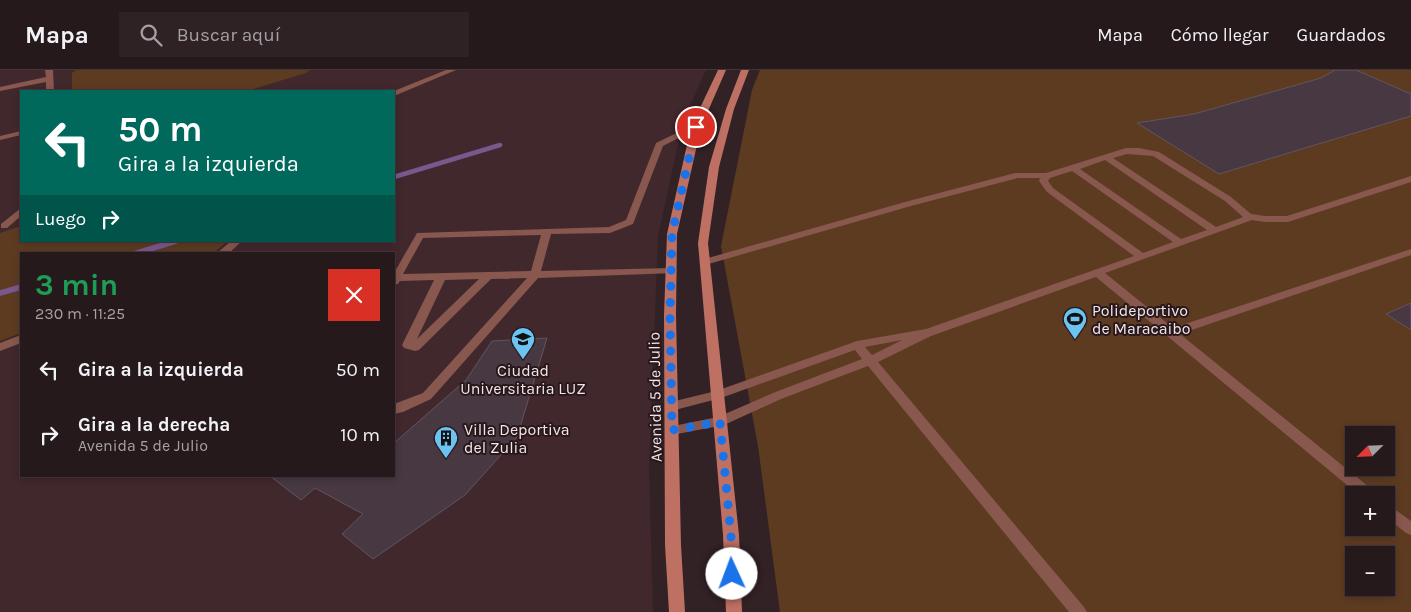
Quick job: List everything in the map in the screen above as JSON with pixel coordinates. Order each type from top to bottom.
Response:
[{"type":"main road","name":"Avenida 5 de Julio","points":[[676,612],[671,406],[672,234],[696,127],[722,70]]},
{"type":"main road","points":[[734,612],[731,536],[703,243],[714,167],[730,109],[745,70]]},
{"type":"lane","points":[[395,94],[451,70]]},
{"type":"lane","points":[[0,89],[49,74],[50,90]]},
{"type":"lane","points":[[395,279],[420,236],[610,230],[630,222],[658,145],[696,127]]},
{"type":"lane","points":[[0,138],[20,134]]},
{"type":"lane","points":[[705,262],[908,204],[1018,175],[1047,176],[1126,151],[1156,154],[1228,199],[1248,216],[1265,219],[1288,219],[1411,179]]},
{"type":"lane","points":[[1106,157],[1215,231]]},
{"type":"lane","points":[[1073,168],[1180,243]]},
{"type":"lane","points":[[1047,176],[1043,181],[1050,190],[1141,256]]},
{"type":"lane","points":[[2,227],[20,213]]},
{"type":"lane","points":[[672,430],[720,422],[777,396],[870,361],[927,333],[1141,256],[1248,220],[1248,216]]},
{"type":"lane","points":[[2,227],[20,221]]},
{"type":"lane","points":[[395,409],[399,409],[427,396],[535,275],[547,232]]},
{"type":"lane","points":[[223,252],[236,242]]},
{"type":"lane","points":[[1171,333],[1411,252]]},
{"type":"lane","points":[[395,279],[672,271]]},
{"type":"lane","points":[[1097,272],[1358,486]]},
{"type":"lane","points":[[441,277],[408,345],[416,347],[488,276]]},
{"type":"lane","points":[[671,406],[717,395],[857,345],[927,333]]},
{"type":"lane","points":[[0,348],[20,339]]},
{"type":"lane","points":[[857,345],[1078,612]]},
{"type":"lane","points":[[1395,516],[1411,529]]},
{"type":"shaded area","name":"Ciudad Universitaria LUZ","points":[[0,70],[706,70],[683,121],[658,237],[649,466],[653,612],[0,612]]},
{"type":"shaded area","points":[[76,70],[310,70],[306,73],[250,90],[72,90],[72,73]]},
{"type":"shaded area","name":"Polideportivo de Maracaibo","points":[[760,70],[1411,70],[1411,612],[780,612],[758,446],[721,246],[752,90]]},
{"type":"shaded area","points":[[20,226],[20,242],[227,242],[214,252],[20,252],[20,333],[0,341],[0,233]]},
{"type":"building","points":[[1335,70],[1356,70],[1411,94],[1411,116],[1219,174],[1137,123],[1194,114],[1321,78]]},
{"type":"building","points":[[1411,303],[1411,330],[1386,314]]},
{"type":"building","name":"Villa Deportiva del Zulia","points":[[547,338],[517,437],[465,495],[373,559],[342,534],[363,514],[315,488],[301,500],[271,477],[395,477],[395,442],[466,380],[492,341]]},
{"type":"waterway","points":[[395,177],[500,145]]},
{"type":"waterway","points":[[140,252],[173,242]]},
{"type":"waterway","points":[[0,293],[20,287]]},
{"type":"place","name":"Polideportivo de Maracaibo","points":[[1075,340]]},
{"type":"place","name":"Ciudad Universitaria LUZ","points":[[523,360]]},
{"type":"place","name":"Villa Deportiva del Zulia","points":[[446,459]]},
{"type":"route","points":[[696,127],[672,234],[670,315],[672,430],[720,422],[731,536],[732,574]]}]
